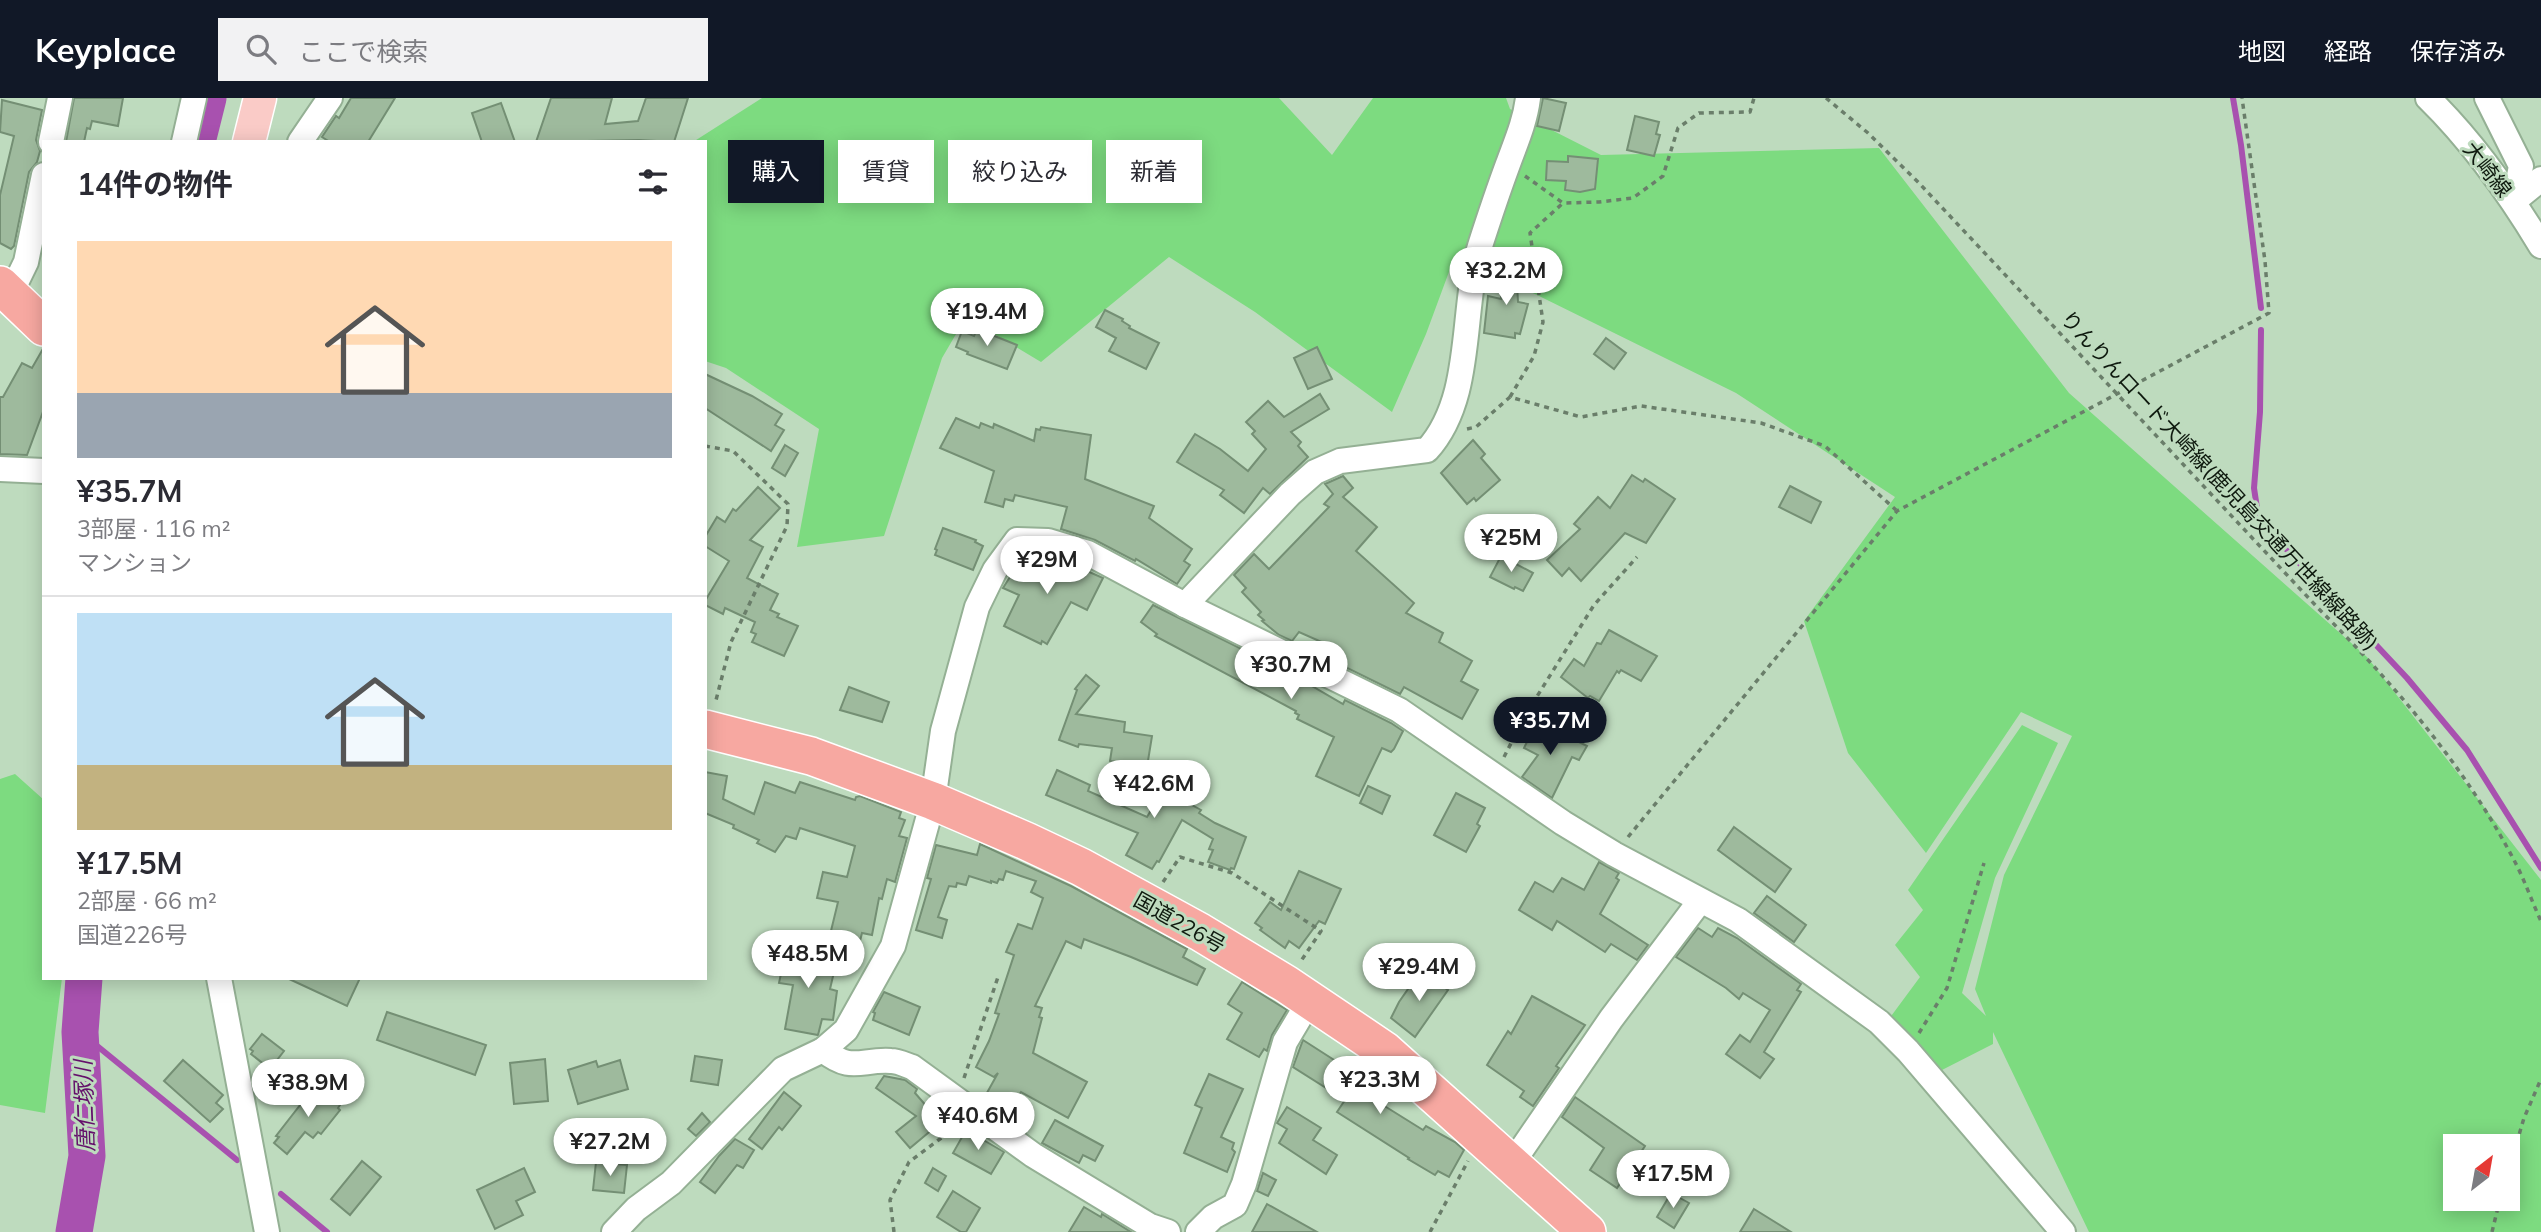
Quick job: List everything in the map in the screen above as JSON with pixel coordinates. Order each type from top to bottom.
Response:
[{"type":"highway","points":[[5,290],[42,325]]},
{"type":"highway","name":"国道226号","points":[[707,730],[811,756],[933,802],[1026,841],[1149,905],[1298,992],[1384,1050],[1587,1232]]},
{"type":"main road","points":[[250,140],[260,98]]},
{"type":"street","points":[[51,140],[60,98]]},
{"type":"street","points":[[184,140],[194,98]]},
{"type":"street","points":[[301,140],[330,98]]},
{"type":"street","points":[[1185,605],[1290,494],[1315,472],[1340,461],[1427,450],[1438,438],[1452,412],[1479,249],[1525,121],[1528,98]]},
{"type":"street","name":"大崎線","points":[[2428,98],[2469,142],[2514,201],[2541,246]]},
{"type":"street","points":[[2487,98],[2521,166],[2514,201]]},
{"type":"street","points":[[2514,201],[2541,178]]},
{"type":"street","points":[[5,290],[26,262],[42,185]]},
{"type":"street","points":[[0,469],[42,471]]},
{"type":"street","points":[[614,1232],[636,1209],[671,1183],[783,1069],[823,1050],[846,1030],[893,946],[933,802],[943,731],[977,607],[995,570],[1017,540],[1048,541],[1088,553],[1185,605],[1399,710],[1563,823],[1614,854],[1738,920],[1879,1022],[1908,1051],[2063,1232]]},
{"type":"street","points":[[1511,1165],[1611,1019],[1700,901]]},
{"type":"street","points":[[219,980],[267,1232]]},
{"type":"street","points":[[1198,1232],[1213,1217],[1235,1205],[1244,1184],[1298,992]]},
{"type":"street","points":[[823,1050],[838,1062],[855,1064],[893,1061],[912,1067],[1033,1155],[1150,1226],[1168,1232]]},
{"type":"path","points":[[1508,164],[1563,203],[1633,198],[1663,176],[1678,128],[1699,113],[1749,112],[1754,98]]},
{"type":"path","name":"りんりんロード大崎線(鹿児島交通万世線線路跡)","points":[[1826,98],[1868,133],[1918,182],[2363,653],[2413,710],[2455,764],[2515,862],[2541,921]]},
{"type":"path","points":[[1614,854],[1897,511],[2269,313],[2265,261],[2242,98]]},
{"type":"path","points":[[1438,438],[1476,427],[1510,397],[1534,356],[1543,322],[1530,233],[1563,203]]},
{"type":"path","points":[[1510,397],[1581,417],[1642,406],[1761,423],[1825,446],[1897,511]]},
{"type":"path","points":[[707,446],[733,451],[788,504],[786,526],[731,642],[707,730]]},
{"type":"path","points":[[1496,775],[1525,714],[1594,605],[1637,557]]},
{"type":"path","points":[[1149,905],[1180,857],[1232,873],[1321,931],[1298,992]]},
{"type":"path","points":[[1908,1051],[1947,988],[1984,863]]},
{"type":"path","points":[[2519,1134],[2541,1079]]},
{"type":"path","points":[[1430,1232],[1481,1137]]},
{"type":"path","points":[[2492,1232],[2497,1211]]},
{"type":"green space","points":[[762,98],[1279,98],[1332,155],[1373,98],[1506,98],[1510,109],[1601,155],[1879,148],[2069,393],[2367,657],[2541,880],[2541,1232],[2089,1232],[1993,1032],[1993,1044],[1940,1071],[1886,1023],[1920,977],[1895,945],[1923,910],[1908,890],[2022,725],[2058,743],[1995,878],[1962,993],[1986,1016],[1975,989],[2004,875],[2072,736],[2021,712],[1926,853],[1848,753],[1804,621],[1895,497],[1736,393],[1535,294],[1453,261],[1426,334],[1392,412],[1255,312],[1169,257],[1041,362],[966,317],[942,358],[884,536],[797,547],[819,429],[726,368],[707,362],[707,140],[696,140]]},
{"type":"green space","points":[[15,774],[42,798],[42,980],[62,980],[45,1113],[0,1105],[0,779]]},
{"type":"building","points":[[74,98],[123,98],[118,126],[92,121],[84,140],[66,140]]},
{"type":"building","points":[[351,98],[395,98],[369,140],[327,140],[322,137],[336,116],[339,118]]},
{"type":"building","points":[[551,98],[612,98],[605,124],[638,121],[646,98],[688,98],[675,140],[537,140]]},
{"type":"building","points":[[1543,98],[1566,103],[1559,131],[1537,126]]},
{"type":"building","points":[[2,100],[42,110],[36,140],[40,151],[37,162],[29,172],[14,246],[11,249],[0,243],[0,195],[14,136],[0,132]]},
{"type":"building","points":[[501,103],[514,140],[481,140],[472,113]]},
{"type":"building","points":[[1635,116],[1659,122],[1656,134],[1660,135],[1654,156],[1627,150]]},
{"type":"building","points":[[1568,156],[1598,159],[1595,189],[1580,192],[1565,190],[1566,181],[1546,180],[1547,161],[1568,162]]},
{"type":"building","points":[[1516,265],[1518,302],[1528,304],[1520,334],[1515,333],[1515,338],[1484,333],[1488,296],[1501,299],[1501,266]]},
{"type":"building","points":[[1105,310],[1123,319],[1129,328],[1159,343],[1146,369],[1109,351],[1116,338],[1096,327]]},
{"type":"building","points":[[977,329],[1017,345],[1007,369],[956,347],[962,331],[974,336]]},
{"type":"building","points":[[1606,338],[1626,353],[1614,369],[1594,354]]},
{"type":"building","points":[[1317,347],[1332,379],[1308,389],[1294,358]]},
{"type":"building","points":[[42,350],[42,414],[27,455],[0,454],[0,397],[3,397],[22,363],[32,368]]},
{"type":"building","points":[[707,375],[752,396],[782,414],[775,425],[784,430],[771,451],[707,409]]},
{"type":"building","points":[[1320,394],[1329,409],[1291,432],[1301,442],[1298,446],[1308,457],[1270,494],[1263,488],[1244,513],[1220,495],[1224,490],[1177,462],[1195,434],[1248,471],[1266,449],[1252,434],[1255,431],[1246,422],[1268,401],[1284,417]]},
{"type":"building","points":[[956,418],[979,428],[981,423],[993,428],[994,424],[1034,441],[1036,429],[1040,430],[1041,427],[1091,435],[1085,479],[1154,506],[1149,518],[1192,549],[1184,561],[1190,565],[1177,584],[1136,559],[1135,561],[1095,540],[1061,529],[1067,507],[1015,495],[1013,501],[1005,499],[1003,507],[985,502],[994,471],[940,448]]},
{"type":"building","points":[[1473,440],[1485,454],[1481,458],[1500,480],[1476,501],[1474,498],[1467,504],[1441,473]]},
{"type":"building","points":[[785,445],[798,453],[785,476],[772,468]]},
{"type":"building","points":[[1632,475],[1643,482],[1645,479],[1675,499],[1646,543],[1625,533],[1581,581],[1569,568],[1562,576],[1547,560],[1580,529],[1574,524],[1598,497],[1610,508]]},
{"type":"building","points":[[1343,476],[1353,488],[1343,497],[1377,527],[1356,551],[1414,603],[1406,613],[1443,633],[1439,642],[1472,661],[1461,681],[1478,690],[1462,719],[1404,687],[1400,694],[1337,663],[1342,651],[1299,632],[1292,641],[1279,635],[1262,621],[1264,620],[1258,615],[1261,612],[1242,592],[1246,588],[1234,575],[1254,554],[1269,569],[1329,507],[1324,504],[1333,494],[1325,484]]},
{"type":"building","points":[[1790,486],[1821,502],[1811,523],[1779,507]]},
{"type":"building","points":[[758,487],[780,508],[750,540],[763,547],[747,578],[778,594],[770,610],[779,614],[777,617],[798,626],[784,656],[752,642],[756,634],[751,632],[755,622],[725,608],[723,614],[707,606],[707,598],[729,561],[707,547],[707,534],[717,517],[725,522],[733,509],[736,511]]},
{"type":"building","points":[[943,528],[976,540],[975,542],[983,546],[973,570],[935,555]]},
{"type":"building","points":[[1024,555],[1036,556],[1065,570],[1069,563],[1103,578],[1087,610],[1071,602],[1047,644],[1042,641],[1041,644],[1004,626],[1019,595],[1003,588]]},
{"type":"building","points":[[1501,556],[1533,573],[1523,591],[1490,577]]},
{"type":"building","points":[[1153,605],[1286,671],[1343,704],[1345,700],[1403,731],[1391,752],[1382,748],[1359,796],[1316,776],[1334,737],[1297,719],[1299,715],[1296,711],[1155,636],[1157,634],[1141,622]]},
{"type":"building","points":[[1609,630],[1657,656],[1641,681],[1621,670],[1619,673],[1617,671],[1599,701],[1590,696],[1588,698],[1561,677],[1574,659],[1584,666],[1597,643],[1601,644]]},
{"type":"building","points":[[1086,675],[1099,686],[1076,714],[1125,722],[1124,732],[1152,736],[1147,767],[1110,761],[1112,748],[1079,744],[1078,747],[1059,740],[1077,690],[1075,689]]},
{"type":"building","points":[[849,687],[889,702],[882,722],[840,710]]},
{"type":"building","points":[[1537,721],[1587,746],[1579,760],[1572,757],[1552,798],[1522,777],[1538,755],[1524,748]]},
{"type":"building","points":[[1057,770],[1090,785],[1088,791],[1147,817],[1168,782],[1182,789],[1190,775],[1204,782],[1192,805],[1215,823],[1246,837],[1234,869],[1208,862],[1213,850],[1209,849],[1213,839],[1182,820],[1159,862],[1157,861],[1152,869],[1126,855],[1138,833],[1046,795]]},
{"type":"building","points":[[707,772],[727,776],[723,799],[754,814],[765,782],[795,793],[800,782],[855,800],[860,796],[901,812],[899,818],[905,820],[899,836],[907,838],[895,882],[887,879],[882,899],[879,898],[872,935],[862,933],[860,941],[830,935],[838,902],[817,898],[823,872],[847,877],[855,846],[800,828],[796,839],[786,836],[775,852],[757,843],[759,840],[733,828],[734,825],[707,814]]},
{"type":"building","points":[[1368,786],[1390,796],[1382,814],[1360,803]]},
{"type":"building","points":[[1456,793],[1485,808],[1477,824],[1480,826],[1466,852],[1434,835]]},
{"type":"building","points":[[1734,827],[1791,869],[1775,892],[1718,850]]},
{"type":"building","points":[[980,844],[1071,886],[1187,949],[1183,957],[1205,969],[1197,985],[1084,939],[1081,948],[1066,941],[1035,1006],[1042,1008],[1039,1017],[1042,1018],[1033,1053],[1087,1082],[1068,1118],[1021,1092],[1005,1116],[983,1100],[998,1073],[994,1077],[976,1067],[999,1014],[995,1013],[1014,955],[1006,952],[1018,924],[1032,929],[1043,898],[1031,892],[1036,881],[1006,871],[1003,880],[999,879],[997,883],[969,876],[966,885],[957,883],[956,887],[949,886],[938,917],[947,920],[942,938],[916,930],[931,879],[927,878],[936,845],[977,855]]},
{"type":"building","points":[[1599,862],[1619,873],[1616,878],[1619,880],[1600,914],[1648,945],[1637,960],[1611,944],[1605,952],[1557,921],[1552,930],[1519,910],[1535,882],[1553,892],[1562,878],[1584,890]]},
{"type":"building","points":[[1299,871],[1341,889],[1325,924],[1319,921],[1299,948],[1289,941],[1285,948],[1260,930],[1262,928],[1255,923],[1270,902],[1281,910]]},
{"type":"building","points":[[1767,896],[1806,925],[1794,942],[1754,913]]},
{"type":"building","points":[[1698,928],[1712,937],[1718,928],[1737,938],[1801,984],[1797,990],[1801,992],[1764,1052],[1774,1059],[1760,1078],[1726,1054],[1740,1035],[1750,1042],[1770,1010],[1743,993],[1739,999],[1676,957]]},
{"type":"building","points":[[787,946],[831,955],[827,971],[834,972],[830,989],[837,991],[833,1020],[822,1019],[818,1035],[785,1029],[793,985],[779,983]]},
{"type":"building","points":[[1422,969],[1448,990],[1415,1037],[1391,1018]]},
{"type":"building","points":[[291,980],[359,980],[347,1006]]},
{"type":"building","points":[[1242,982],[1287,1010],[1272,1035],[1267,1051],[1264,1049],[1259,1057],[1227,1039],[1242,1013],[1228,1004]]},
{"type":"building","points":[[884,992],[920,1007],[909,1035],[873,1020],[873,1012]]},
{"type":"building","points":[[1532,996],[1585,1025],[1556,1066],[1559,1068],[1533,1106],[1520,1097],[1524,1091],[1487,1065],[1508,1031],[1511,1034]]},
{"type":"building","points":[[387,1012],[486,1045],[475,1075],[377,1040]]},
{"type":"building","points":[[262,1034],[284,1051],[270,1069],[251,1054],[253,1051],[250,1049]]},
{"type":"building","points":[[1303,1040],[1345,1067],[1338,1077],[1423,1130],[1426,1126],[1464,1150],[1449,1177],[1438,1171],[1435,1175],[1337,1112],[1345,1100],[1293,1067]]},
{"type":"building","points":[[695,1056],[722,1060],[718,1085],[691,1081]]},
{"type":"building","points":[[545,1059],[548,1101],[514,1104],[510,1063]]},
{"type":"building","points":[[183,1060],[223,1095],[216,1103],[223,1109],[210,1122],[164,1081]]},
{"type":"building","points":[[620,1060],[628,1089],[578,1104],[568,1070],[596,1061],[598,1067]]},
{"type":"building","points":[[1209,1074],[1243,1089],[1221,1137],[1234,1143],[1232,1149],[1235,1152],[1227,1172],[1184,1153],[1202,1108],[1195,1105]]},
{"type":"building","points":[[884,1076],[905,1080],[917,1089],[915,1093],[948,1131],[944,1136],[934,1128],[910,1148],[896,1132],[916,1116],[876,1088]]},
{"type":"building","points":[[315,1086],[340,1105],[340,1110],[321,1134],[318,1132],[313,1138],[305,1132],[287,1154],[274,1143],[279,1137],[276,1136]]},
{"type":"building","points":[[784,1092],[801,1106],[782,1130],[779,1127],[762,1149],[749,1139]]},
{"type":"building","points":[[1575,1097],[1645,1146],[1617,1188],[1590,1170],[1604,1148],[1562,1117]]},
{"type":"building","points":[[1287,1107],[1321,1128],[1313,1140],[1337,1155],[1326,1174],[1279,1143],[1287,1129],[1277,1123]]},
{"type":"building","points":[[702,1113],[710,1122],[696,1136],[688,1129]]},
{"type":"building","points":[[1055,1120],[1103,1146],[1095,1161],[1083,1155],[1079,1163],[1042,1143]]},
{"type":"building","points":[[966,1130],[1004,1152],[991,1174],[953,1153]]},
{"type":"building","points":[[735,1139],[754,1150],[743,1168],[737,1165],[715,1193],[700,1182]]},
{"type":"building","points":[[362,1161],[381,1177],[350,1215],[331,1199]]},
{"type":"building","points":[[596,1162],[627,1165],[624,1193],[593,1190]]},
{"type":"building","points":[[524,1168],[535,1192],[516,1201],[523,1215],[495,1229],[477,1190]]},
{"type":"building","points":[[933,1168],[946,1176],[938,1191],[925,1183]]},
{"type":"building","points":[[1263,1173],[1276,1180],[1268,1196],[1257,1191]]},
{"type":"building","points":[[953,1191],[980,1208],[966,1232],[961,1232],[937,1217]]},
{"type":"building","points":[[1671,1193],[1689,1203],[1674,1228],[1657,1217]]},
{"type":"building","points":[[1267,1204],[1317,1232],[1252,1232]]},
{"type":"building","points":[[1084,1207],[1101,1217],[1102,1214],[1131,1232],[1069,1232]]},
{"type":"building","points":[[1754,1209],[1791,1232],[1740,1232]]},
{"type":"waterway","name":"唐仁塚川","points":[[198,140],[208,98]]},
{"type":"waterway","points":[[2233,98],[2261,308]]},
{"type":"waterway","points":[[2261,330],[2260,412],[2254,488],[2258,515],[2274,536],[2407,678],[2467,750],[2541,868]]},
{"type":"waterway","name":"唐仁塚川","points":[[74,1232],[87,1156],[80,1032],[84,980]]},
{"type":"waterway","points":[[80,1032],[237,1160]]},
{"type":"waterway","points":[[281,1194],[327,1232]]}]
